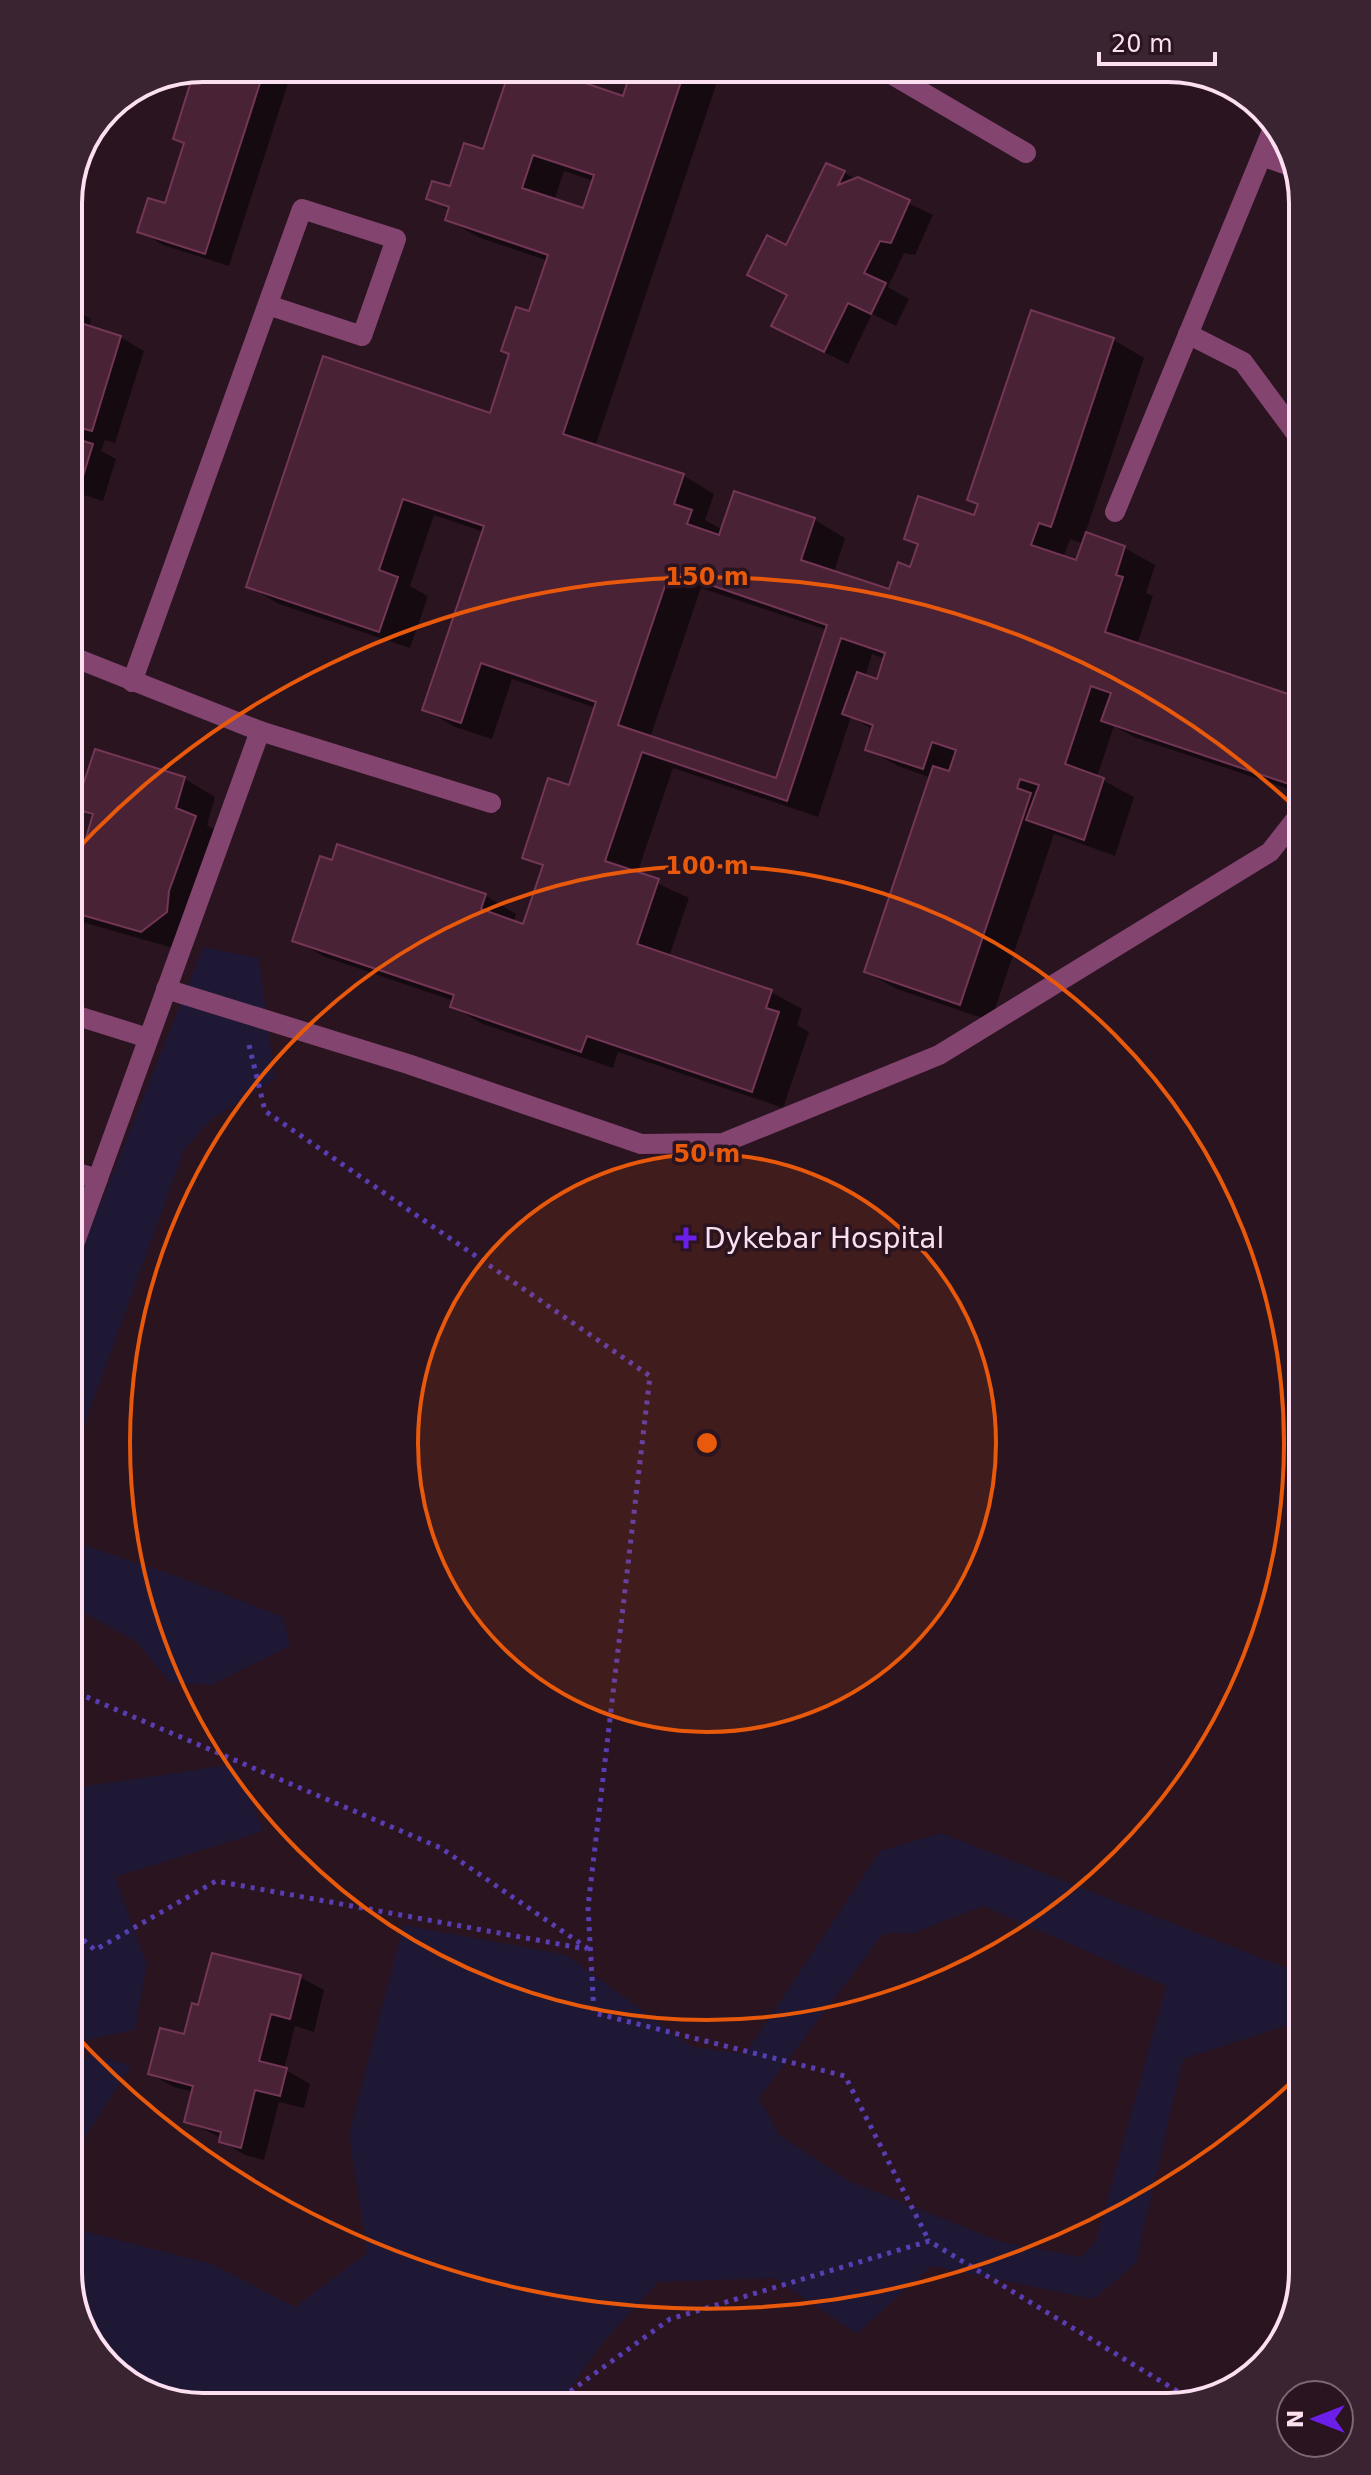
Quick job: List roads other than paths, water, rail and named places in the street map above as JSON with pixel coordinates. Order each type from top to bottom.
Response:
[{"type":"lane","points":[[905,82],[1026,153]]},
{"type":"lane","points":[[1115,512],[1270,137]]},
{"type":"lane","points":[[1262,156],[1282,163]]},
{"type":"lane","points":[[132,682],[302,209],[396,239],[362,336],[268,305]]},
{"type":"lane","points":[[1188,334],[1243,362],[1289,424]]},
{"type":"lane","points":[[82,661],[260,731],[491,803]]},
{"type":"lane","points":[[82,1223],[260,731]]},
{"type":"lane","points":[[166,989],[641,1144],[723,1143],[939,1055],[1270,852],[1289,828]]},
{"type":"lane","points":[[82,1017],[148,1038]]},
{"type":"lane","points":[[82,1174],[98,1179]]},
{"type":"place","name":"Dykebar Hospital","points":[[686,1238]]}]
